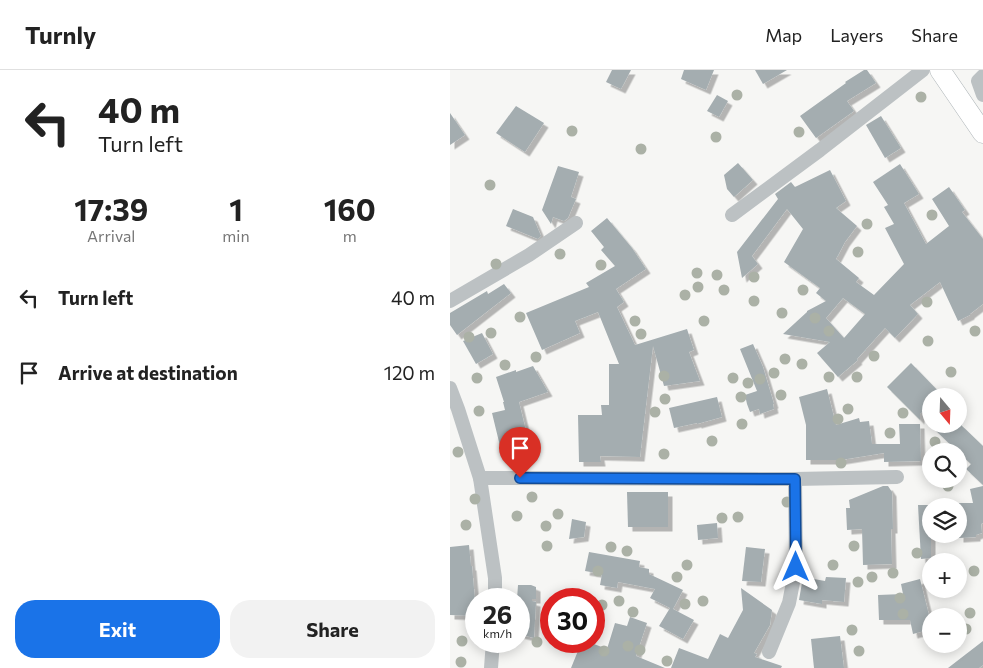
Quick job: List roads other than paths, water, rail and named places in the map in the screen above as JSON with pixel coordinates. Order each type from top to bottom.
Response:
[{"type":"main road","points":[[940,70],[980,118]]},
{"type":"street","points":[[732,215],[923,70]]},
{"type":"street","points":[[983,76],[978,81],[983,95]]},
{"type":"street","points":[[450,300],[529,255],[576,223]]},
{"type":"street","points":[[450,388],[480,478],[495,588]]},
{"type":"street","points":[[480,478],[795,479],[896,477]]},
{"type":"street","points":[[769,652],[789,603],[796,567],[795,479]]},
{"type":"street","points":[[491,668],[492,653]]}]
